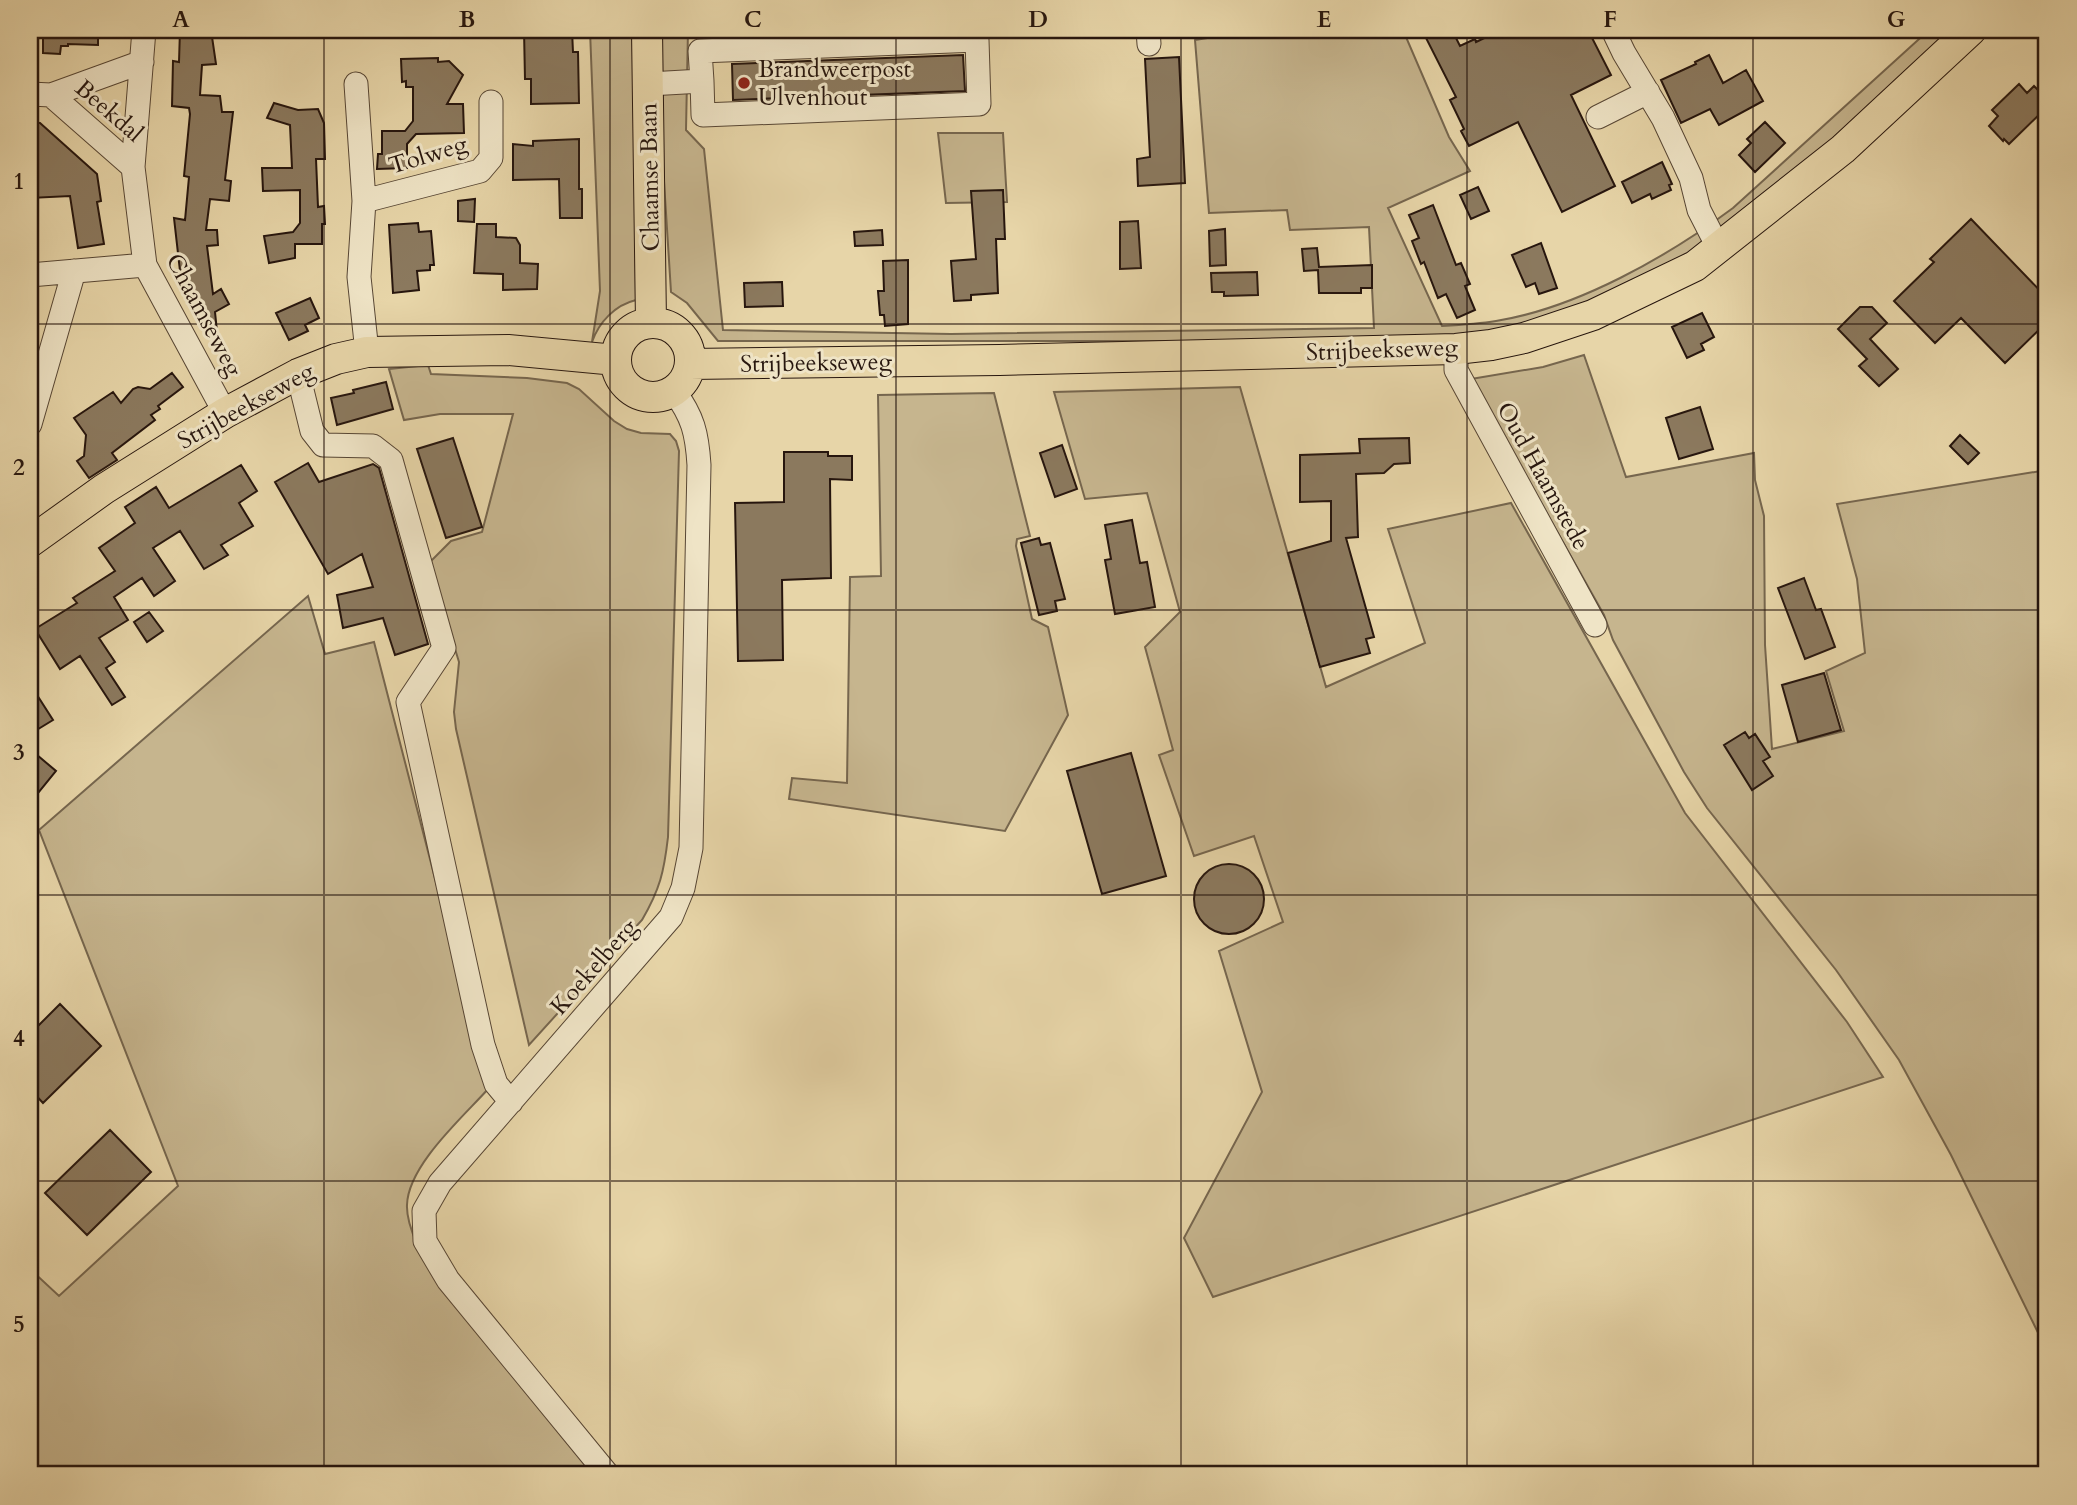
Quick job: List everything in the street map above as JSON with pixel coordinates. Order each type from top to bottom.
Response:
[{"type":"main road","name":"Chaamse Baan","points":[[647,30],[651,323]]},
{"type":"main road","name":"Strijbeekseweg","points":[[690,364],[1456,349],[1524,338],[1593,316],[1695,266],[1843,149],[1972,30]]},
{"type":"main road","points":[[651,323],[664,325],[684,340],[690,364],[685,379],[674,391],[649,397],[636,393],[625,385],[618,373],[616,360],[619,346],[626,334],[651,323]]},
{"type":"main road","name":"Strijbeekseweg","points":[[32,537],[225,413],[298,374],[336,359],[367,352],[508,350],[616,360]]},
{"type":"street","name":"Chaamseweg","points":[[144,30],[133,167],[145,265],[225,413]]},
{"type":"street","points":[[1613,30],[1669,130],[1691,178],[1699,209],[1718,247]]},
{"type":"street","points":[[916,36],[976,40],[979,104],[703,115],[702,81],[700,51],[916,36]]},
{"type":"street","name":"Beekdal","points":[[40,95],[142,62]]},
{"type":"street","points":[[649,83],[702,81]]},
{"type":"street","name":"Tolweg","points":[[356,84],[364,201],[359,277],[367,352]]},
{"type":"street","points":[[1598,117],[1648,92]]},
{"type":"street","name":"Beekdal","points":[[40,95],[133,167]]},
{"type":"street","name":"Tolweg","points":[[364,201],[481,171],[491,158],[491,102]]},
{"type":"street","points":[[30,275],[145,265]]},
{"type":"street","points":[[30,424],[74,271]]},
{"type":"street","name":"Oud Haamstede","points":[[1456,349],[1456,370],[1595,625]]},
{"type":"street","points":[[298,374],[312,431],[324,445],[373,446],[391,460],[444,648],[408,702],[482,1045],[496,1084],[511,1102]]},
{"type":"street","name":"Koekelberg","points":[[608,1475],[448,1280],[425,1241],[424,1212],[440,1183],[671,917],[683,888],[691,848],[699,465],[697,433],[687,408],[674,391]]},
{"type":"shaded area","points":[[590,30],[634,30],[636,300],[628,302],[609,315],[592,342],[600,291]]},
{"type":"shaded area","points":[[658,30],[688,30],[686,130],[704,149],[723,330],[951,334],[1374,328],[1369,227],[1290,230],[1287,210],[1209,213],[1195,40],[1257,30],[1403,30],[1449,137],[1470,171],[1388,208],[1442,326],[1489,322],[1558,305],[1650,262],[1733,208],[1929,30],[1954,30],[1823,151],[1685,257],[1629,286],[1503,333],[1410,341],[718,341],[687,303],[671,292],[659,102]]},
{"type":"shaded area","points":[[938,133],[1003,133],[1007,202],[946,203]]},
{"type":"shaded area","points":[[1584,355],[1626,477],[1754,453],[1755,480],[1764,516],[1765,645],[1772,749],[1844,731],[1826,671],[1865,653],[1857,579],[1837,504],[2047,470],[2047,1351],[1951,1155],[1899,1060],[1836,970],[1707,808],[1684,772],[1613,640],[1604,615],[1471,379],[1543,367]]},
{"type":"shaded area","points":[[428,365],[431,374],[527,378],[567,383],[579,389],[614,421],[627,429],[641,433],[670,434],[679,451],[668,837],[663,870],[642,920],[529,1045],[456,729],[454,712],[459,662],[429,563],[451,541],[482,532],[513,414],[440,414],[404,420],[389,369]]},
{"type":"shaded area","points":[[1240,387],[1326,687],[1425,643],[1388,529],[1511,503],[1685,813],[1847,1022],[1883,1077],[1213,1297],[1184,1238],[1262,1092],[1219,951],[1283,922],[1254,836],[1194,856],[1159,755],[1173,750],[1145,647],[1180,612],[1147,493],[1085,499],[1054,392]]},
{"type":"shaded area","points":[[994,393],[1030,536],[1017,539],[1016,546],[1032,619],[1048,627],[1068,715],[1005,831],[789,799],[792,778],[847,783],[850,577],[881,576],[878,395]]},
{"type":"shaded area","points":[[308,596],[325,654],[374,642],[489,1088],[439,1142],[417,1174],[407,1205],[413,1233],[436,1278],[597,1475],[30,1475],[30,1269],[59,1296],[178,1186],[39,830]]},
{"type":"building","points":[[43,30],[98,30],[98,45],[68,44],[61,46],[60,54],[43,53]]},
{"type":"building","points":[[180,30],[211,30],[216,64],[202,65],[200,95],[220,96],[222,112],[233,112],[225,180],[231,181],[229,201],[210,199],[206,230],[217,230],[218,245],[207,246],[213,294],[221,289],[229,304],[215,312],[218,341],[180,271],[174,218],[185,220],[189,177],[184,176],[190,114],[189,108],[172,106],[173,61],[179,62]]},
{"type":"building","points":[[524,30],[572,30],[573,52],[578,52],[579,103],[531,104],[531,79],[525,79]]},
{"type":"building","points":[[1437,30],[1452,30],[1460,46],[1501,30],[1588,30],[1611,75],[1571,95],[1615,186],[1562,212],[1518,122],[1469,146],[1450,100],[1456,97],[1425,36]]},
{"type":"building","points":[[963,55],[965,91],[733,100],[732,64]]},
{"type":"building","points":[[1709,55],[1723,83],[1746,70],[1763,101],[1719,125],[1710,109],[1681,123],[1661,80]]},
{"type":"building","points":[[1179,57],[1185,183],[1138,186],[1137,159],[1150,157],[1145,59]]},
{"type":"building","points":[[438,58],[438,62],[449,61],[463,75],[447,104],[463,104],[464,133],[416,134],[407,144],[407,168],[377,169],[378,154],[382,154],[382,131],[405,131],[413,121],[413,87],[406,87],[406,81],[402,82],[401,59]]},
{"type":"building","points":[[2047,83],[2047,107],[2009,144],[2004,139],[2003,141],[1989,126],[1998,116],[1992,110],[2019,84],[2027,93],[2034,86],[2039,91]]},
{"type":"building","points":[[274,103],[298,110],[318,109],[324,123],[325,159],[316,159],[318,207],[324,206],[325,224],[322,224],[322,244],[295,244],[295,258],[269,263],[264,236],[293,232],[300,223],[300,190],[263,191],[262,168],[292,168],[290,125],[267,118]]},
{"type":"building","points":[[30,122],[40,123],[97,174],[101,201],[97,202],[104,244],[78,248],[70,196],[30,198]]},
{"type":"building","points":[[1765,122],[1785,143],[1755,172],[1739,155],[1751,143],[1747,139]]},
{"type":"building","points":[[579,139],[582,218],[560,218],[559,179],[513,180],[513,144],[533,146],[533,141]]},
{"type":"building","points":[[1662,162],[1672,184],[1669,185],[1671,190],[1652,199],[1650,194],[1632,203],[1622,182]]},
{"type":"building","points":[[1478,187],[1489,211],[1471,219],[1460,195]]},
{"type":"building","points":[[1003,190],[1005,239],[996,239],[998,293],[971,295],[971,300],[954,301],[951,261],[976,259],[971,191]]},
{"type":"building","points":[[475,199],[474,222],[458,221],[458,201]]},
{"type":"building","points":[[1433,205],[1456,265],[1461,263],[1470,284],[1465,286],[1475,310],[1457,318],[1446,294],[1438,298],[1424,262],[1421,264],[1412,241],[1419,238],[1409,215]]},
{"type":"building","points":[[1971,219],[2047,298],[2047,322],[2005,363],[1961,318],[1935,343],[1894,301],[1934,262],[1930,259]]},
{"type":"building","points":[[1138,221],[1141,268],[1120,269],[1120,222]]},
{"type":"building","points":[[418,223],[419,232],[431,231],[434,265],[430,265],[430,270],[417,271],[419,290],[393,293],[389,225]]},
{"type":"building","points":[[477,224],[496,224],[496,237],[516,238],[520,245],[520,263],[538,264],[537,289],[503,290],[503,274],[474,273]]},
{"type":"building","points":[[1225,229],[1226,265],[1210,266],[1209,231]]},
{"type":"building","points":[[882,230],[883,245],[855,246],[854,232]]},
{"type":"building","points":[[1541,243],[1557,288],[1539,294],[1535,283],[1526,287],[1512,255]]},
{"type":"building","points":[[1317,248],[1319,267],[1372,265],[1372,288],[1361,288],[1361,293],[1319,293],[1318,270],[1304,271],[1302,249]]},
{"type":"building","points":[[908,260],[908,324],[885,326],[884,315],[880,315],[878,291],[884,291],[883,261]]},
{"type":"building","points":[[1257,272],[1258,295],[1224,296],[1224,292],[1212,292],[1211,273]]},
{"type":"building","points":[[782,282],[783,306],[745,307],[744,283]]},
{"type":"building","points":[[310,298],[319,318],[305,325],[308,331],[289,340],[276,313]]},
{"type":"building","points":[[1860,307],[1872,307],[1887,323],[1870,339],[1898,369],[1879,386],[1859,366],[1867,359],[1838,329]]},
{"type":"building","points":[[1702,313],[1714,337],[1701,344],[1704,350],[1687,358],[1672,327]]},
{"type":"building","points":[[172,373],[183,387],[158,406],[160,409],[151,415],[155,420],[112,453],[117,460],[89,478],[77,461],[84,456],[86,435],[74,418],[113,392],[121,403],[133,389],[150,389]]},
{"type":"building","points":[[386,382],[393,409],[337,425],[331,398]]},
{"type":"building","points":[[1700,407],[1713,449],[1679,459],[1666,418]]},
{"type":"building","points":[[1960,435],[1979,453],[1968,464],[1950,446]]},
{"type":"building","points":[[453,438],[482,527],[446,538],[417,449]]},
{"type":"building","points":[[1409,438],[1410,463],[1394,464],[1384,473],[1356,474],[1358,537],[1346,538],[1374,637],[1366,639],[1370,653],[1320,667],[1288,553],[1331,541],[1331,501],[1300,502],[1300,455],[1360,453],[1359,439]]},
{"type":"building","points":[[1062,445],[1077,489],[1055,497],[1040,453]]},
{"type":"building","points":[[784,452],[828,452],[828,456],[852,456],[852,480],[830,479],[831,578],[782,580],[783,660],[738,661],[735,503],[784,502]]},
{"type":"building","points":[[308,463],[319,482],[373,464],[379,468],[428,644],[395,655],[383,618],[343,628],[337,595],[373,587],[362,554],[328,574],[275,482]]},
{"type":"building","points":[[241,465],[257,491],[239,503],[253,526],[221,545],[228,555],[204,569],[180,531],[153,548],[175,581],[154,596],[142,578],[114,597],[128,620],[99,638],[115,662],[106,668],[125,697],[112,705],[80,656],[60,669],[35,629],[77,603],[73,598],[115,571],[99,548],[135,523],[125,507],[156,487],[169,508]]},
{"type":"building","points":[[1132,520],[1140,563],[1147,562],[1155,607],[1115,614],[1105,560],[1111,559],[1105,525]]},
{"type":"building","points":[[1039,538],[1041,545],[1050,543],[1065,599],[1055,601],[1057,611],[1039,615],[1021,543]]},
{"type":"building","points":[[1804,578],[1816,610],[1821,609],[1835,647],[1805,659],[1778,588]]},
{"type":"building","points":[[149,612],[163,631],[147,642],[134,622]]},
{"type":"building","points":[[1824,673],[1841,730],[1798,742],[1782,685]]},
{"type":"building","points":[[30,684],[53,720],[30,734]]},
{"type":"building","points":[[1745,732],[1749,738],[1755,734],[1770,757],[1763,761],[1773,776],[1752,790],[1724,745]]},
{"type":"building","points":[[30,749],[56,771],[30,803]]},
{"type":"building","points":[[1131,753],[1166,876],[1102,894],[1067,771]]},
{"type":"building","points":[[1229,864],[1254,874],[1264,899],[1254,924],[1229,934],[1204,924],[1194,899],[1204,874]]},
{"type":"building","points":[[60,1004],[101,1046],[43,1103],[30,1089],[30,1034]]},
{"type":"building","points":[[110,1130],[151,1172],[87,1235],[45,1193]]},
{"type":"place","name":"Brandweerpost Ulvenhout","points":[[744,83]]}]
